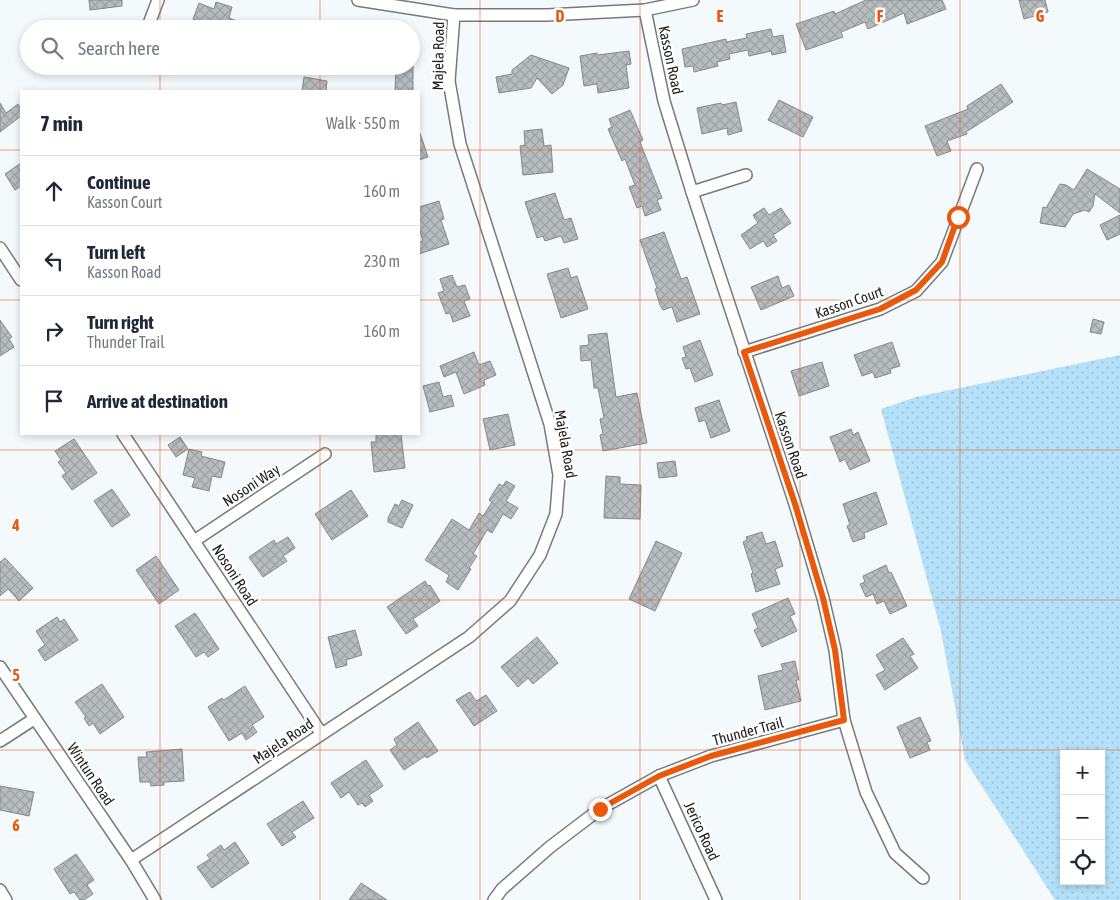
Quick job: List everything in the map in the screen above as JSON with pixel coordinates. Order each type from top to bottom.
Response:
[{"type":"street","points":[[150,20],[158,0]]},
{"type":"street","points":[[358,0],[454,15],[547,15],[645,10],[693,0]]},
{"type":"street","name":"Kasson Road","points":[[645,10],[664,101],[744,352],[795,504],[823,598],[835,650],[844,720],[866,792],[895,853],[923,878]]},
{"type":"street","name":"Majela Road","points":[[131,860],[469,637],[510,601],[540,555],[556,514],[560,475],[550,424],[460,144],[449,81],[454,15]]},
{"type":"street","name":"Kasson Court","points":[[744,352],[880,309],[916,290],[942,262],[977,169]]},
{"type":"street","points":[[692,192],[746,175]]},
{"type":"street","points":[[0,248],[20,278]]},
{"type":"street","name":"Nosoni Road","points":[[124,435],[321,733]]},
{"type":"street","name":"Nosoni Way","points":[[194,541],[325,454]]},
{"type":"street","name":"Wintun Road","points":[[0,667],[131,860],[155,900]]},
{"type":"street","points":[[0,741],[34,719]]},
{"type":"street","name":"Thunder Trail","points":[[494,900],[502,889],[550,846],[600,809],[659,776],[711,756],[844,720]]},
{"type":"street","name":"Jerico Road","points":[[659,776],[709,881],[716,900]]},
{"type":"street","points":[[0,890],[6,900]]},
{"type":"shaded area","points":[[1120,355],[1120,900],[1055,900],[965,760],[941,631],[881,409],[916,397]]},
{"type":"building","points":[[89,0],[122,0],[122,6],[90,10]]},
{"type":"building","points":[[866,0],[942,0],[946,9],[907,24],[904,13],[868,29],[865,22],[841,32],[843,37],[806,50],[796,24],[834,11],[835,14]]},
{"type":"building","points":[[1019,0],[1045,0],[1048,12],[1024,19]]},
{"type":"building","points":[[216,2],[232,7],[229,18],[234,20],[193,19],[199,3],[214,9]]},
{"type":"building","points":[[771,29],[773,37],[783,35],[786,52],[772,55],[771,51],[749,56],[748,50],[729,54],[730,59],[717,62],[718,66],[694,72],[693,66],[685,67],[682,49],[726,39],[726,42],[747,38],[746,34]]},
{"type":"building","points":[[629,51],[631,64],[626,65],[629,88],[598,93],[597,84],[584,86],[580,56]]},
{"type":"building","points":[[531,55],[569,68],[563,85],[552,94],[537,78],[531,88],[499,93],[496,77],[512,74],[512,70]]},
{"type":"building","points":[[396,75],[413,75],[413,90],[395,90]]},
{"type":"building","points":[[304,77],[327,81],[326,90],[302,90]]},
{"type":"building","points":[[1001,84],[1013,102],[966,132],[967,134],[947,141],[951,151],[937,156],[925,126],[968,109],[967,106]]},
{"type":"building","points":[[779,100],[813,117],[803,137],[768,120]]},
{"type":"building","points":[[736,102],[742,131],[728,135],[727,128],[702,134],[697,108]]},
{"type":"building","points":[[0,103],[6,113],[18,104],[20,117],[0,132]]},
{"type":"building","points":[[630,110],[643,140],[640,142],[662,198],[657,200],[661,210],[645,216],[642,206],[637,208],[629,187],[635,185],[625,159],[622,161],[608,129],[612,127],[609,119]]},
{"type":"building","points":[[542,129],[544,146],[551,145],[553,172],[523,175],[520,146],[525,145],[524,131]]},
{"type":"building","points":[[420,133],[428,157],[420,160]]},
{"type":"building","points":[[20,164],[20,187],[15,190],[5,174]]},
{"type":"building","points":[[1087,169],[1120,189],[1120,213],[1095,194],[1093,206],[1089,212],[1085,210],[1073,214],[1065,227],[1040,223],[1043,207],[1046,208],[1060,184],[1074,190]]},
{"type":"building","points":[[555,193],[564,220],[571,218],[578,239],[564,243],[561,236],[545,241],[543,236],[537,238],[525,202]]},
{"type":"building","points":[[439,201],[444,219],[441,220],[449,244],[420,254],[420,242],[423,241],[420,232],[420,207]]},
{"type":"building","points":[[764,208],[769,215],[781,208],[791,223],[773,235],[777,241],[767,247],[763,241],[750,249],[741,235],[758,223],[753,215]]},
{"type":"building","points":[[1120,215],[1120,234],[1107,240],[1100,225]]},
{"type":"building","points":[[664,232],[681,279],[687,277],[700,314],[677,322],[672,307],[663,310],[660,305],[655,289],[657,288],[640,240]]},
{"type":"building","points":[[568,268],[571,278],[577,276],[588,309],[561,318],[547,274]]},
{"type":"building","points":[[452,275],[457,287],[465,285],[470,299],[464,301],[470,316],[453,322],[450,313],[446,314],[438,293],[444,291],[440,279]]},
{"type":"building","points":[[778,276],[782,288],[789,285],[794,296],[761,310],[751,287]]},
{"type":"building","points":[[1093,319],[1104,322],[1101,334],[1090,332]]},
{"type":"building","points":[[0,320],[12,337],[9,339],[14,347],[0,356]]},
{"type":"building","points":[[607,333],[616,397],[637,393],[647,443],[603,451],[600,435],[603,434],[600,419],[604,418],[598,388],[594,388],[591,360],[581,361],[580,346],[589,345],[588,335]]},
{"type":"building","points":[[700,340],[713,375],[695,382],[690,368],[686,369],[682,358],[686,357],[683,347]]},
{"type":"building","points":[[892,342],[900,366],[890,369],[891,373],[875,378],[873,372],[862,376],[854,355]]},
{"type":"building","points":[[474,352],[479,365],[490,361],[496,375],[484,380],[485,385],[464,394],[456,372],[444,377],[440,366]]},
{"type":"building","points":[[822,362],[829,386],[799,396],[791,371]]},
{"type":"building","points":[[439,382],[443,397],[451,395],[454,406],[430,412],[423,386]]},
{"type":"building","points":[[719,400],[730,431],[711,438],[705,420],[699,422],[695,408]]},
{"type":"building","points":[[508,414],[515,445],[490,450],[483,419]]},
{"type":"building","points":[[851,429],[853,435],[858,432],[870,461],[850,470],[845,459],[840,462],[830,437]]},
{"type":"building","points":[[376,435],[401,435],[405,468],[374,472],[371,442],[376,442]]},
{"type":"building","points":[[180,437],[188,449],[176,457],[168,445]]},
{"type":"building","points":[[74,439],[97,473],[72,490],[62,476],[66,473],[58,462],[61,460],[55,451]]},
{"type":"building","points":[[189,449],[202,452],[201,456],[225,462],[221,478],[212,476],[209,491],[192,487],[195,478],[183,475]]},
{"type":"building","points":[[675,461],[677,476],[659,478],[657,463]]},
{"type":"building","points":[[606,476],[620,477],[620,484],[641,485],[640,519],[604,518]]},
{"type":"building","points":[[506,481],[515,486],[506,501],[518,508],[511,519],[503,514],[492,533],[487,530],[473,554],[477,556],[469,568],[471,569],[458,590],[446,582],[449,575],[425,560],[452,519],[469,530],[479,513],[483,516],[492,502],[489,500],[499,484],[503,486]]},
{"type":"building","points":[[112,489],[130,515],[112,527],[94,501]]},
{"type":"building","points":[[351,490],[368,516],[332,540],[315,514]]},
{"type":"building","points":[[876,492],[887,524],[864,533],[865,538],[853,542],[847,526],[850,525],[843,504]]},
{"type":"building","points":[[402,500],[413,505],[402,528],[388,522],[388,518],[395,504],[399,506]]},
{"type":"building","points":[[762,532],[766,544],[775,541],[783,566],[775,569],[780,584],[756,592],[751,574],[753,573],[743,542],[747,540],[746,537]]},
{"type":"building","points":[[288,537],[295,548],[283,556],[287,561],[263,577],[249,557],[274,540],[276,544]]},
{"type":"building","points":[[656,541],[682,553],[655,611],[629,599]]},
{"type":"building","points":[[156,556],[179,590],[159,604],[136,570]]},
{"type":"building","points":[[5,558],[33,588],[19,601],[8,589],[0,596],[0,562]]},
{"type":"building","points":[[886,565],[907,606],[890,614],[884,601],[877,604],[873,594],[866,597],[860,584],[865,582],[863,576]]},
{"type":"building","points":[[425,581],[428,586],[430,585],[440,601],[413,619],[418,626],[406,634],[387,607]]},
{"type":"building","points":[[788,598],[795,614],[790,616],[797,631],[762,647],[754,630],[758,628],[752,614]]},
{"type":"building","points":[[195,613],[219,649],[208,657],[204,652],[196,657],[175,626]]},
{"type":"building","points":[[57,617],[60,622],[64,619],[78,640],[45,661],[38,650],[45,645],[36,631]]},
{"type":"building","points":[[355,630],[362,655],[346,660],[347,665],[336,668],[328,637]]},
{"type":"building","points":[[537,637],[558,663],[533,684],[528,678],[518,687],[501,667]]},
{"type":"building","points":[[903,638],[914,654],[910,656],[918,668],[885,690],[876,675],[885,670],[876,655]]},
{"type":"building","points":[[795,661],[799,680],[796,680],[801,701],[765,710],[758,676],[783,670],[781,664]]},
{"type":"building","points":[[102,684],[124,717],[100,734],[93,723],[89,726],[84,718],[86,717],[75,702]]},
{"type":"building","points":[[245,686],[264,717],[252,725],[257,732],[246,740],[242,733],[229,741],[208,707],[222,698],[224,700]]},
{"type":"building","points":[[470,692],[476,701],[486,695],[497,711],[474,726],[456,700]]},
{"type":"building","points":[[920,717],[931,741],[927,742],[930,750],[910,758],[897,727]]},
{"type":"building","points":[[418,722],[438,751],[427,758],[425,756],[404,770],[390,750],[397,745],[394,739]]},
{"type":"building","points":[[182,749],[184,781],[164,782],[164,785],[151,786],[150,782],[140,782],[138,757],[147,757],[146,752]]},
{"type":"building","points":[[366,760],[383,786],[369,795],[373,801],[365,807],[362,803],[358,805],[349,792],[341,798],[331,783]]},
{"type":"building","points":[[0,786],[34,792],[29,816],[0,810]]},
{"type":"building","points":[[303,801],[314,818],[292,832],[296,837],[282,846],[267,824]]},
{"type":"building","points":[[235,842],[249,863],[212,888],[197,867],[210,859],[207,855],[221,845],[224,850]]},
{"type":"building","points":[[76,854],[94,880],[87,885],[93,894],[84,900],[80,900],[74,892],[70,894],[54,869]]},
{"type":"building","points":[[361,883],[387,900],[349,900]]},
{"type":"route","points":[[600,809],[659,776],[711,756],[844,720],[835,650],[823,598],[795,504],[744,352],[880,309],[916,290],[942,262],[958,217]]}]
